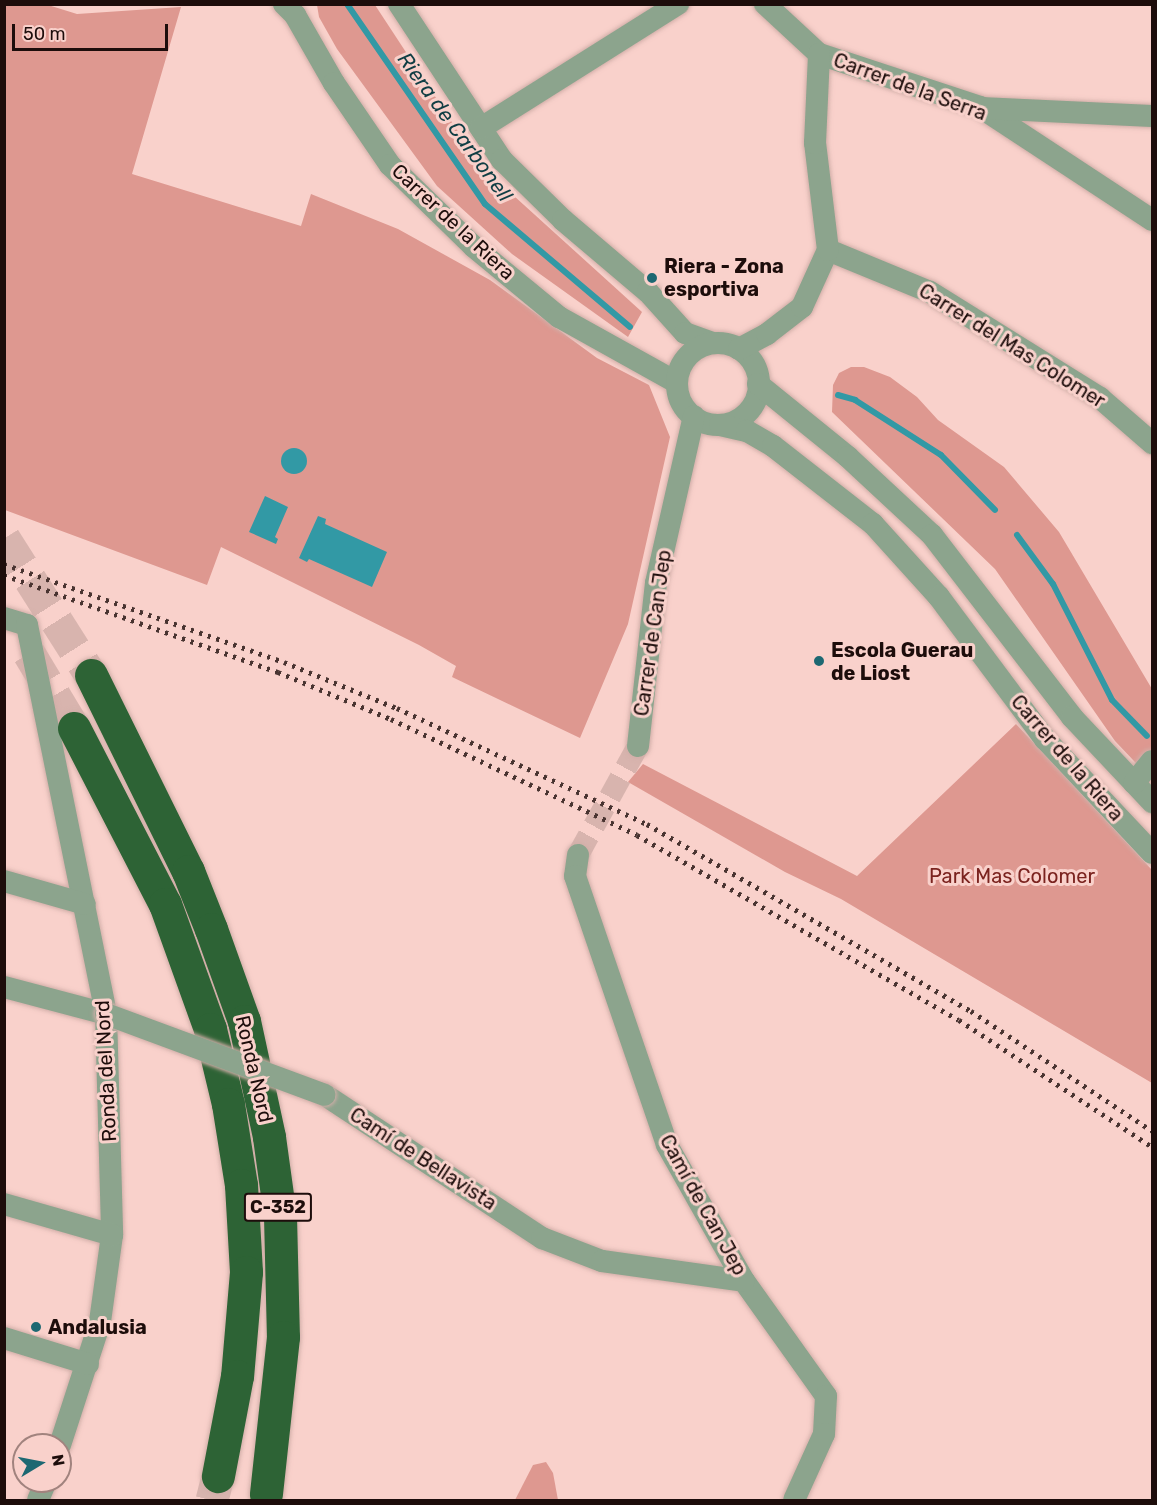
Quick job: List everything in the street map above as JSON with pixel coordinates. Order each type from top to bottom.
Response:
[{"type":"highway","name":"Ronda Nord","points":[[91,675],[188,871],[211,929],[244,1021],[269,1137],[280,1216],[283,1337],[266,1494]]},
{"type":"highway","name":"Ronda Nord","points":[[74,728],[165,904],[210,1029],[228,1104],[241,1185],[246,1272],[237,1376],[218,1476]]},
{"type":"street","name":"Carrer de la Riera","points":[[284,4],[295,15],[334,83],[390,165],[474,247],[559,317],[676,382]]},
{"type":"street","points":[[399,4],[502,160],[563,220],[648,292],[685,333],[712,343],[739,349],[750,358],[758,384],[753,405],[745,414],[720,425],[694,416],[679,396],[676,382],[688,355],[712,343]]},
{"type":"street","points":[[482,128],[678,4]]},
{"type":"street","name":"Carrer de la Serra","points":[[765,4],[819,54],[980,108],[1152,220]]},
{"type":"street","points":[[739,349],[767,334],[802,308],[828,250],[815,143],[819,54]]},
{"type":"street","points":[[980,108],[1152,116]]},
{"type":"street","name":"Carrer del Mas Colomer","points":[[828,250],[930,292],[1100,398],[1152,443]]},
{"type":"street","name":"Carrer de la Riera","points":[[758,384],[857,465],[932,535],[1072,717],[1152,802]]},
{"type":"street","name":"Carrer de Can Jep","points":[[638,746],[656,583],[694,416]]},
{"type":"street","name":"Carrer de la Riera","points":[[720,425],[747,430],[773,446],[873,524],[973,639],[1045,739],[1152,853]]},
{"type":"street","name":"Ronda del Nord","points":[[4,618],[27,625],[106,1014],[112,1235],[100,1322],[64,1433]]},
{"type":"street","points":[[1134,783],[1152,761]]},
{"type":"street","name":"Camí de Can Jep","points":[[578,855],[575,876],[667,1145],[744,1281],[826,1396],[824,1434],[794,1500]]},
{"type":"street","points":[[4,881],[85,904]]},
{"type":"street","name":"Camí de Bellavista","points":[[4,987],[106,1014],[325,1095],[542,1238],[602,1261],[744,1281]]},
{"type":"street","points":[[4,1204],[112,1235]]},
{"type":"street","points":[[4,1338],[87,1364]]},
{"type":"green space","points":[[4,5],[48,5],[77,14],[181,7],[132,174],[301,226],[311,194],[398,229],[490,280],[597,358],[649,385],[670,437],[628,624],[580,738],[452,677],[456,666],[419,645],[221,547],[207,585],[5,510]]},
{"type":"green space","points":[[317,5],[375,5],[480,165],[642,312],[628,337],[512,254],[437,186],[337,49],[319,17]]},
{"type":"green space","points":[[851,367],[864,367],[890,377],[917,397],[938,420],[1004,467],[1059,532],[1152,689],[1152,780],[1115,741],[995,569],[832,412],[833,385],[839,373]]},
{"type":"green space","name":"Park Mas Colomer","points":[[1016,724],[1152,870],[1152,1083],[841,899],[785,872],[628,782],[643,764],[857,876]]},
{"type":"green space","points":[[546,1462],[553,1473],[558,1500],[515,1500],[533,1465]]},
{"type":"water","points":[[294,448],[303,452],[307,461],[303,470],[294,474],[285,470],[281,461],[285,452]]},
{"type":"water","points":[[265,496],[288,507],[275,537],[278,539],[276,544],[249,532]]},
{"type":"water","points":[[318,516],[326,519],[325,524],[387,552],[372,587],[309,559],[307,562],[299,558]]},
{"type":"waterway","name":"Riera de Carbonell","points":[[347,4],[485,204],[630,327]]},
{"type":"waterway","name":"Riera de Carbonell","points":[[838,395],[855,400],[941,455],[995,510]]},
{"type":"waterway","name":"Riera de Carbonell","points":[[1017,535],[1053,584],[1112,700],[1147,736]]},
{"type":"tunnel","points":[[4,538],[91,675]]},
{"type":"tunnel","points":[[29,653],[74,728]]},
{"type":"tunnel","points":[[578,855],[638,746]]},
{"type":"tunnel","points":[[212,1500],[218,1476]]},
{"type":"railway","points":[[4,564],[284,662],[397,708],[647,824],[971,1011],[1152,1131]]},
{"type":"railway","points":[[4,575],[278,672],[391,719],[637,835],[959,1020],[1152,1147]]},
{"type":"place","name":"Riera - Zona esportiva","points":[[652,278]]},
{"type":"place","name":"Escola Guerau de Liost","points":[[819,661]]},
{"type":"place","name":"Andalusia","points":[[36,1327]]}]
